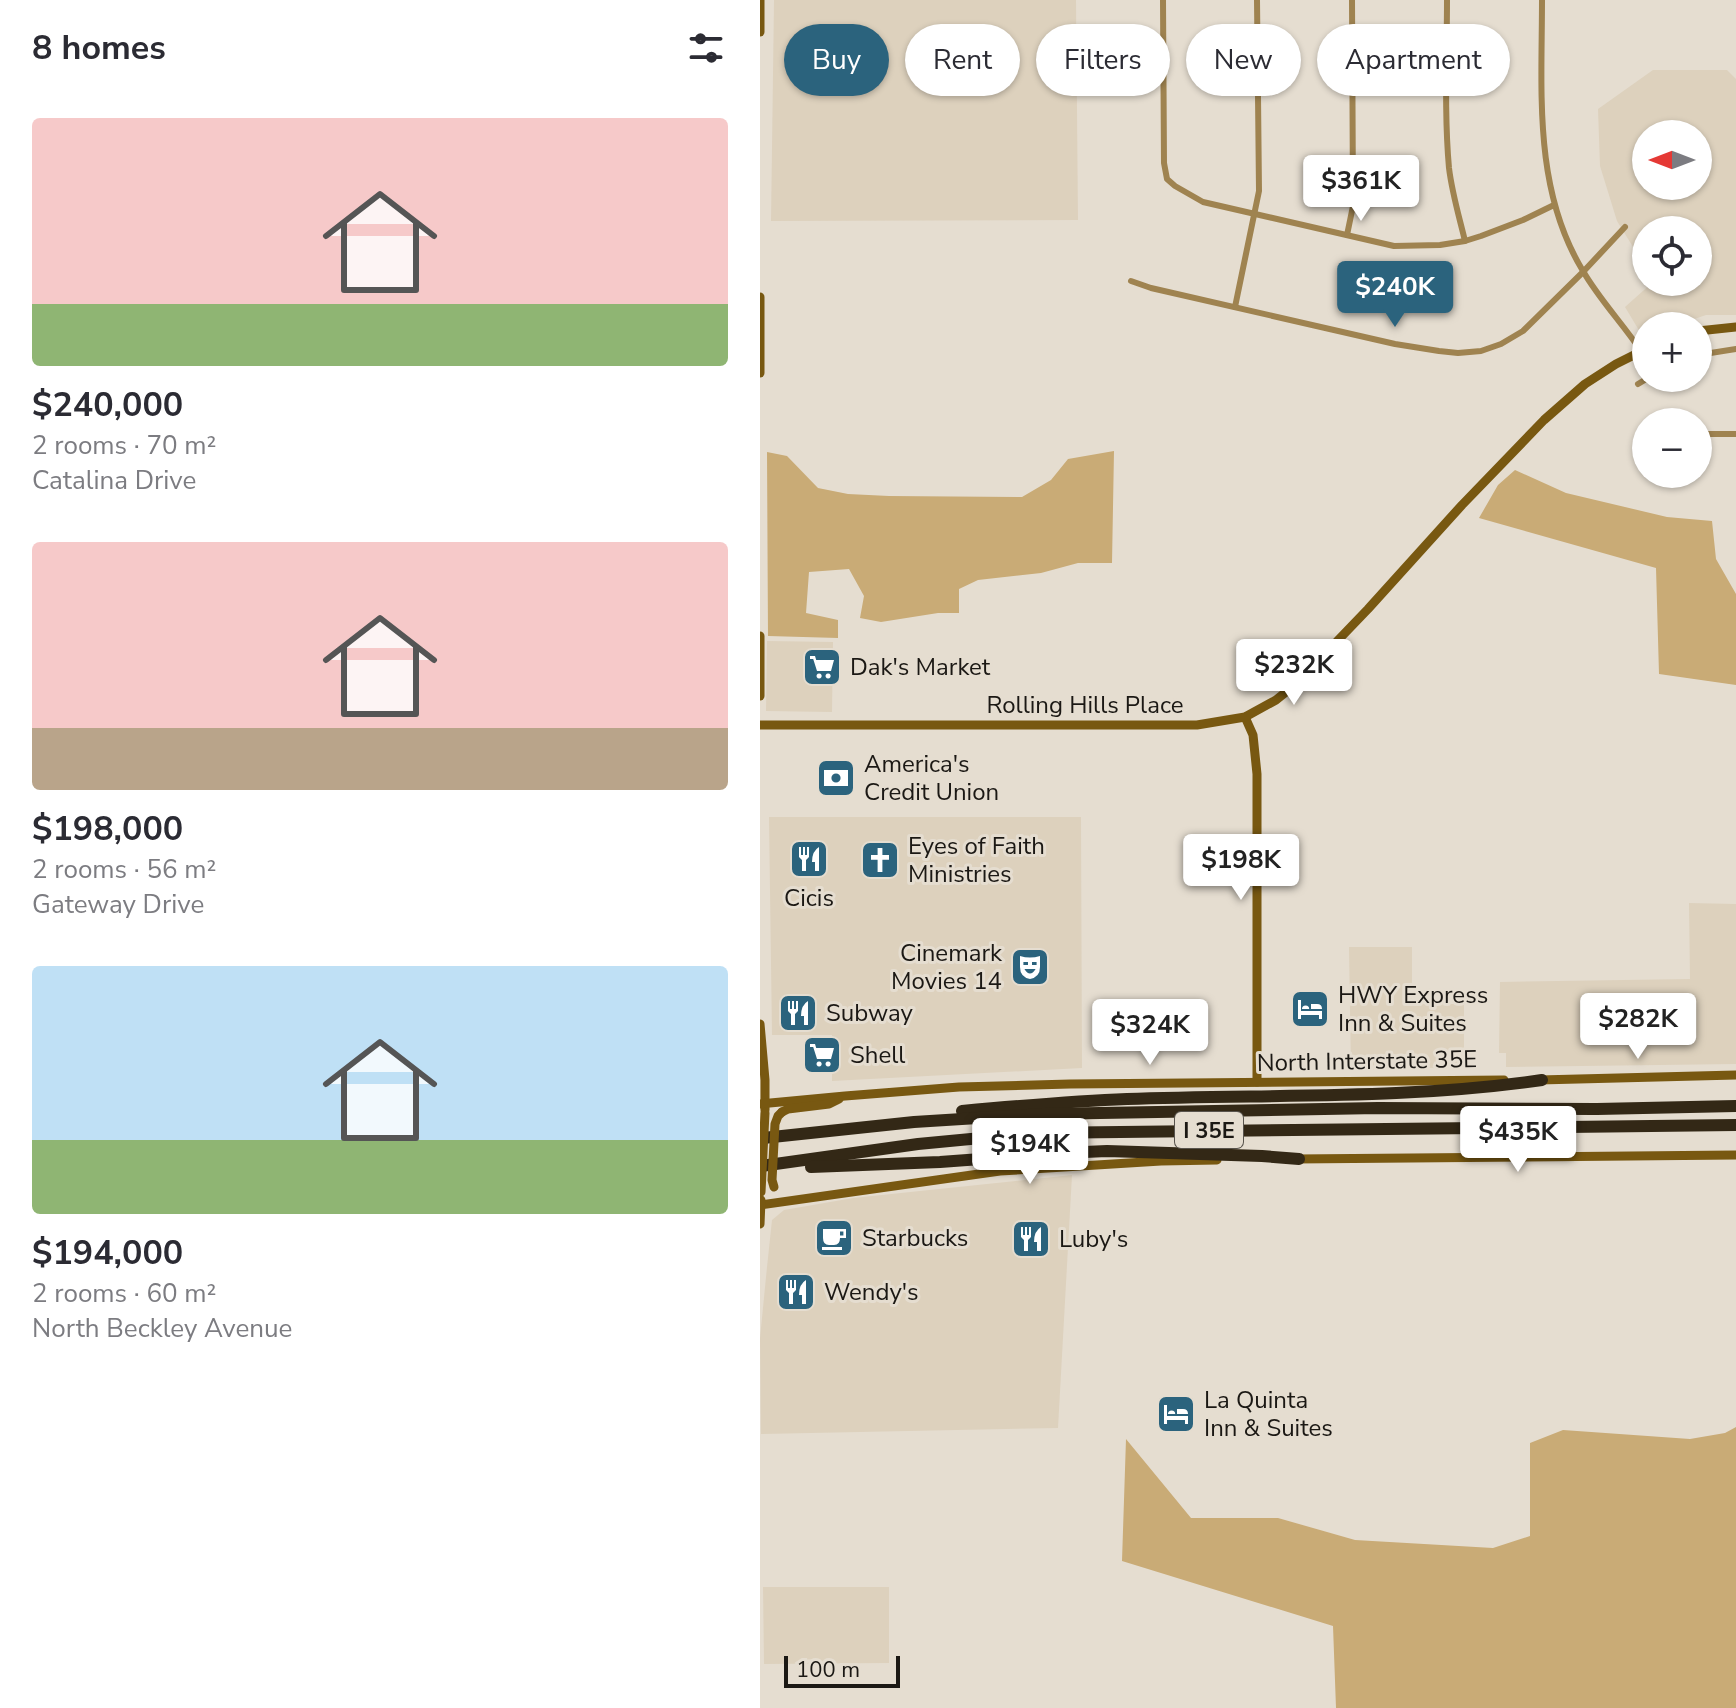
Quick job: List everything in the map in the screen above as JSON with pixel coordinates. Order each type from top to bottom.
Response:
[{"type":"highway","points":[[914,1122],[958,1112],[1079,1101],[1394,1093],[1488,1088],[1542,1080]]},
{"type":"highway","name":"I 35E","points":[[760,1138],[914,1122],[1099,1112],[1736,1106]]},
{"type":"highway","name":"I 35E","points":[[760,1166],[918,1144],[1034,1133],[1736,1125]]},
{"type":"highway","points":[[760,1173],[820,1166],[1107,1151],[1299,1159]]},
{"type":"main road","points":[[760,0],[760,32]]},
{"type":"main road","points":[[760,297],[760,373]]},
{"type":"main road","points":[[1712,330],[1736,327]]},
{"type":"main road","name":"Rolling Hills Place","points":[[760,725],[1197,725],[1245,717],[1276,700],[1296,684],[1544,420],[1585,384],[1632,356]]},
{"type":"main road","points":[[760,636],[760,696]]},
{"type":"main road","points":[[1245,717],[1253,735],[1257,774],[1257,1082]]},
{"type":"main road","points":[[760,1024],[764,1051],[760,1224]]},
{"type":"main road","name":"North Interstate 35E","points":[[763,1107],[845,1096],[959,1087],[1736,1075]]},
{"type":"main road","points":[[795,1200],[782,1195],[772,1180],[778,1116],[788,1109],[829,1104],[845,1096]]},
{"type":"main road","points":[[760,1205],[1000,1171],[1161,1161],[1736,1155]]},
{"type":"street","points":[[1163,0],[1164,163],[1167,179],[1203,202],[1400,246],[1465,241],[1554,205]]},
{"type":"street","points":[[1235,307],[1259,191],[1257,0]]},
{"type":"street","points":[[1347,235],[1353,206],[1352,0]]},
{"type":"street","points":[[1447,0],[1448,155],[1453,194],[1465,241]]},
{"type":"street","points":[[1542,0],[1544,153],[1554,205],[1562,231],[1583,272],[1632,336]]},
{"type":"street","points":[[1131,281],[1395,344],[1458,353],[1481,351],[1523,331],[1625,227]]},
{"type":"street","points":[[1712,353],[1736,349]]},
{"type":"street","points":[[1712,434],[1736,434]]},
{"type":"shaded area","points":[[774,0],[1076,0],[1076,24],[1036,24],[1036,96],[1077,96],[1078,220],[771,221]]},
{"type":"shaded area","points":[[1653,70],[1727,70],[1736,79],[1736,315],[1632,312],[1632,319],[1625,307],[1637,296],[1712,296],[1712,216],[1632,216],[1632,245],[1617,221],[1600,166],[1598,109]]},
{"type":"shaded area","points":[[1114,451],[1112,563],[1078,563],[1041,573],[978,580],[959,589],[959,613],[938,613],[881,622],[860,618],[864,596],[849,569],[809,572],[806,613],[838,620],[838,638],[768,636],[767,452],[787,456],[818,488],[848,494],[1022,497],[1051,480],[1068,459]]},
{"type":"shaded area","points":[[1515,470],[1566,493],[1667,517],[1712,521],[1716,559],[1736,594],[1736,685],[1659,674],[1656,568],[1479,518],[1498,485]]},
{"type":"shaded area","points":[[767,641],[833,642],[832,712],[766,711]]},
{"type":"shaded area","points":[[769,817],[1081,817],[1082,1068],[832,1081],[832,1035],[772,1035]]},
{"type":"shaded area","points":[[1689,903],[1736,904],[1736,1064],[1506,1067],[1506,1053],[1499,1053],[1500,982],[1690,979]]},
{"type":"shaded area","points":[[1349,947],[1412,947],[1412,1004],[1464,1004],[1464,1067],[1351,1070]]},
{"type":"shaded area","points":[[1072,1175],[1058,1428],[761,1434],[760,1338],[767,1267],[772,1220],[784,1210],[853,1198]]},
{"type":"shaded area","points":[[1736,1427],[1736,1708],[1336,1708],[1333,1626],[1122,1561],[1126,1439],[1191,1518],[1278,1518],[1355,1540],[1493,1548],[1530,1536],[1530,1443],[1563,1430],[1690,1439],[1725,1433]]},
{"type":"shaded area","points":[[763,1587],[889,1587],[889,1663],[764,1664]]},
{"type":"place","name":"Dak's Market","points":[[822,667]]},
{"type":"place","name":"America's Credit Union","points":[[836,778]]},
{"type":"place","name":"Cicis","points":[[809,859]]},
{"type":"place","name":"Eyes of Faith Ministries","points":[[880,860]]},
{"type":"place","name":"Cinemark Movies 14","points":[[1030,967]]},
{"type":"place","name":"HWY Express Inn & Suites","points":[[1310,1009]]},
{"type":"place","name":"Subway","points":[[798,1013]]},
{"type":"place","name":"Shell","points":[[822,1055]]},
{"type":"place","name":"Starbucks","points":[[834,1238]]},
{"type":"place","name":"Luby's","points":[[1031,1239]]},
{"type":"place","name":"Wendy's","points":[[796,1292]]},
{"type":"place","name":"La Quinta Inn & Suites","points":[[1176,1414]]}]
